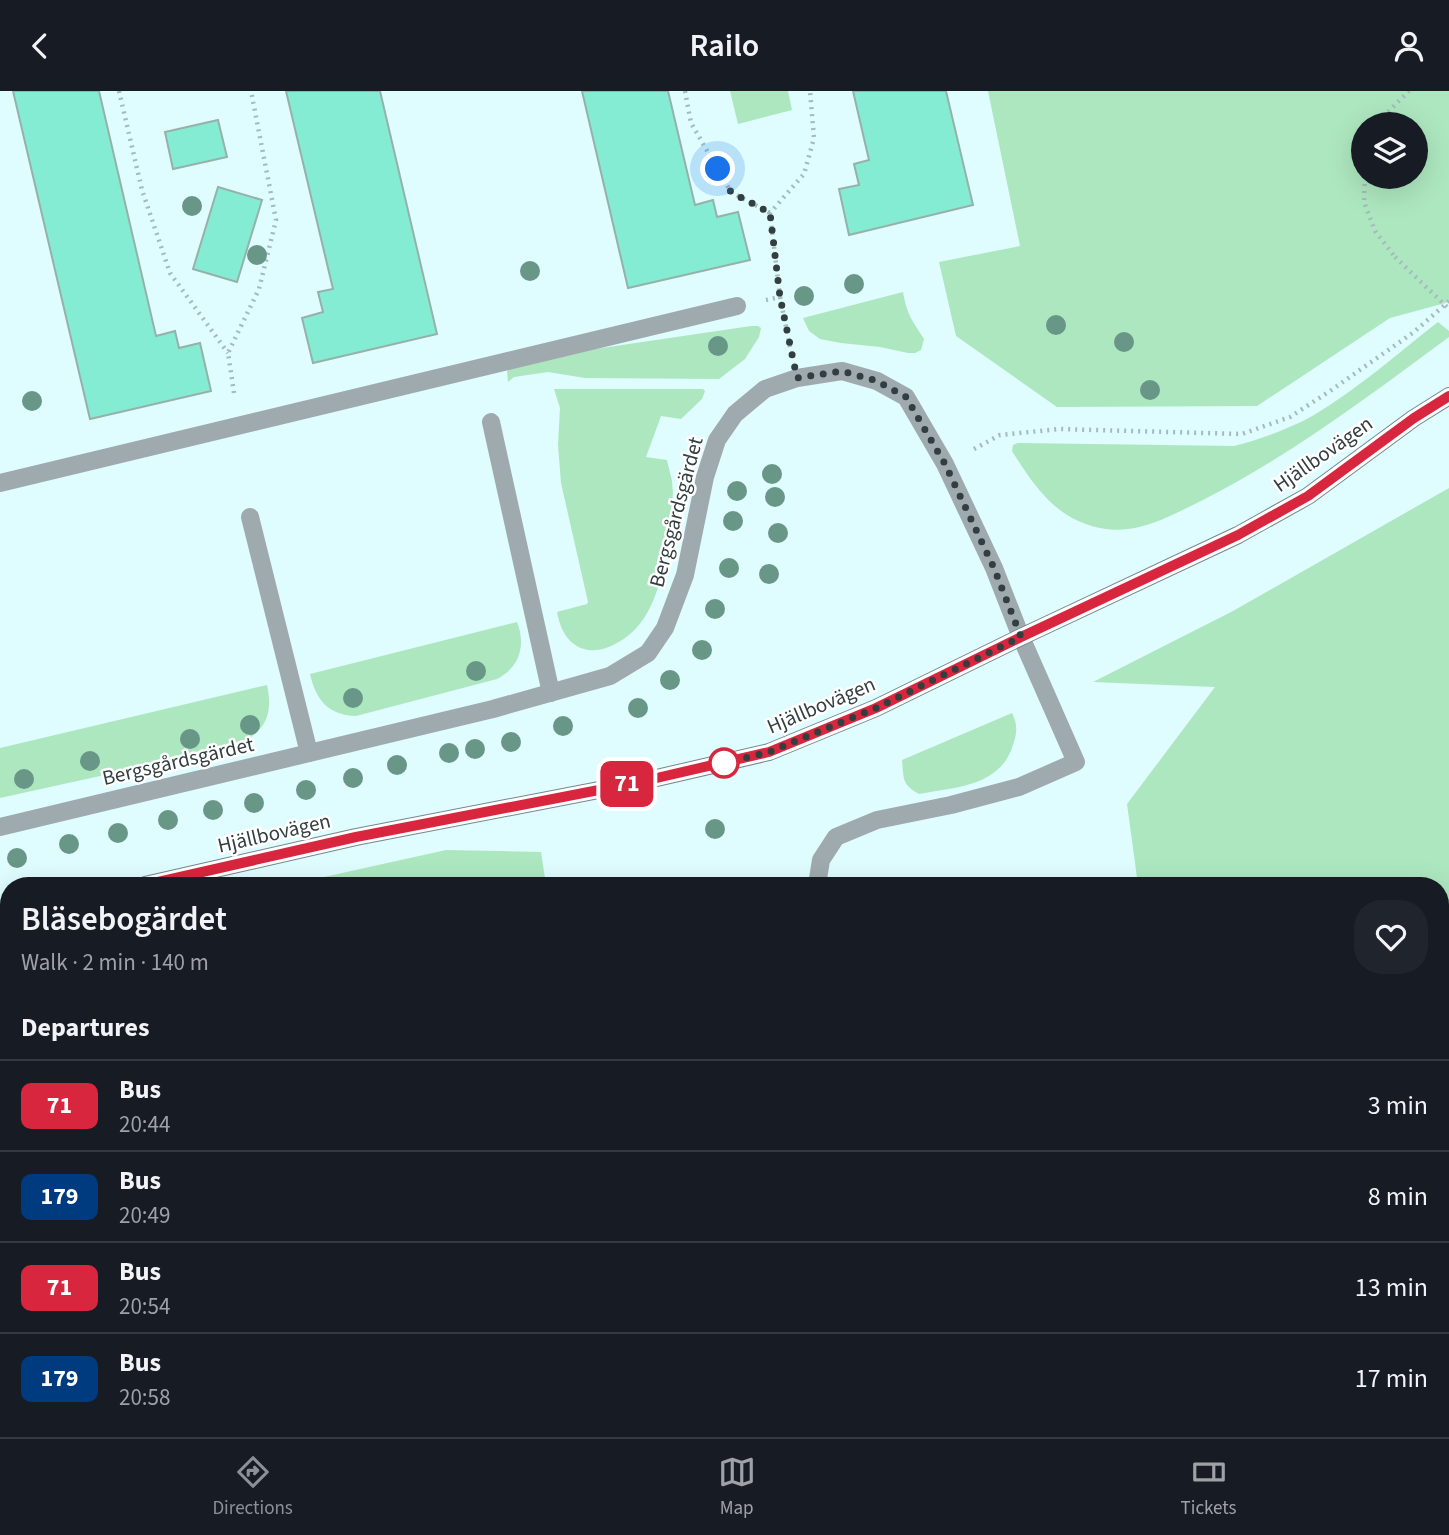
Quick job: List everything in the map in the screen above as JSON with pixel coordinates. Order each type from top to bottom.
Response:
[{"type":"street","points":[[0,483],[737,306]]},
{"type":"street","name":"Bergsgårdsgärdet","points":[[0,827],[493,709],[610,676],[648,653],[665,628],[685,575],[705,477],[717,440],[735,414],[765,389],[797,378],[842,371],[877,381],[906,397],[945,464],[994,568],[1021,637],[1076,761],[1020,787],[877,820],[836,837],[821,860],[818,877]]},
{"type":"street","name":"Hjällbovägen","points":[[180,877],[356,837],[635,783],[769,752],[876,708],[1238,535],[1308,496],[1449,395]]},
{"type":"street","points":[[491,422],[551,693]]},
{"type":"street","points":[[250,517],[310,753]]},
{"type":"path","points":[[119,91],[142,190],[170,273],[228,353],[239,425]]},
{"type":"path","points":[[228,353],[259,289],[276,221],[251,91]]},
{"type":"path","points":[[685,91],[691,123],[731,192],[770,213]]},
{"type":"path","points":[[797,378],[780,297],[770,213],[804,174],[814,138],[810,91]]},
{"type":"path","points":[[1388,112],[1409,91]]},
{"type":"path","points":[[1365,189],[1364,202],[1375,231],[1395,257],[1449,309]]},
{"type":"path","points":[[737,306],[780,297]]},
{"type":"path","points":[[945,464],[1000,435],[1059,429],[1242,433],[1290,417],[1414,332],[1449,301]]},
{"type":"green space","points":[[730,91],[788,91],[792,110],[738,124]]},
{"type":"green space","points":[[988,91],[1449,91],[1449,302],[1390,318],[1257,406],[1057,407],[956,336],[939,262],[1020,246]]},
{"type":"green space","points":[[903,292],[908,312],[924,339],[921,350],[915,353],[820,339],[809,331],[803,318]]},
{"type":"green space","points":[[1438,322],[1449,331],[1449,337],[1328,424],[1234,483],[1179,512],[1143,526],[1106,529],[1074,519],[1050,502],[1012,451],[1013,445],[1018,443],[1234,446],[1254,440],[1295,425],[1330,405]]},
{"type":"green space","points":[[751,326],[761,328],[759,337],[745,359],[719,379],[585,378],[548,372],[514,377],[508,382],[507,371],[527,359]]},
{"type":"green space","points":[[554,389],[705,391],[702,399],[681,419],[661,416],[646,457],[667,460],[672,481],[669,534],[661,578],[645,617],[632,633],[615,644],[600,649],[584,649],[573,643],[562,629],[557,612],[588,602],[561,483],[558,445],[560,408]]},
{"type":"green space","points":[[1449,488],[1449,877],[1137,877],[1127,804],[1215,687],[1093,682],[1233,611]]},
{"type":"green space","points":[[517,622],[521,639],[519,655],[511,668],[497,679],[356,716],[338,713],[325,704],[316,691],[310,674]]},
{"type":"green space","points":[[267,685],[269,709],[265,722],[248,739],[0,798],[0,748]]},
{"type":"green space","points":[[1012,713],[1016,729],[1013,745],[1007,759],[987,777],[975,783],[919,794],[906,784],[902,760]]},
{"type":"green space","points":[[446,850],[541,852],[545,877],[324,877]]},
{"type":"building","points":[[13,91],[99,91],[156,336],[175,331],[179,348],[200,343],[211,391],[90,419]]},
{"type":"building","points":[[286,91],[380,91],[437,334],[313,363],[302,318],[323,312],[318,292],[333,289]]},
{"type":"building","points":[[582,91],[668,91],[695,205],[713,200],[717,217],[738,212],[750,260],[628,288]]},
{"type":"building","points":[[853,91],[946,91],[973,205],[849,235],[839,189],[859,185],[854,164],[869,160]]},
{"type":"building","points":[[218,120],[227,157],[173,169],[165,132]]},
{"type":"building","points":[[218,187],[262,200],[237,282],[193,269]]},
{"type":"bus line","name":"71","points":[[180,877],[356,837],[635,783],[769,752],[876,708],[1238,535],[1308,496],[1414,418],[1449,396]]},
{"type":"route","points":[[718,169],[731,192],[770,213],[780,297],[797,378],[842,371],[877,381],[906,397],[945,464],[994,568],[1021,637],[876,708],[769,752],[724,763]]}]
